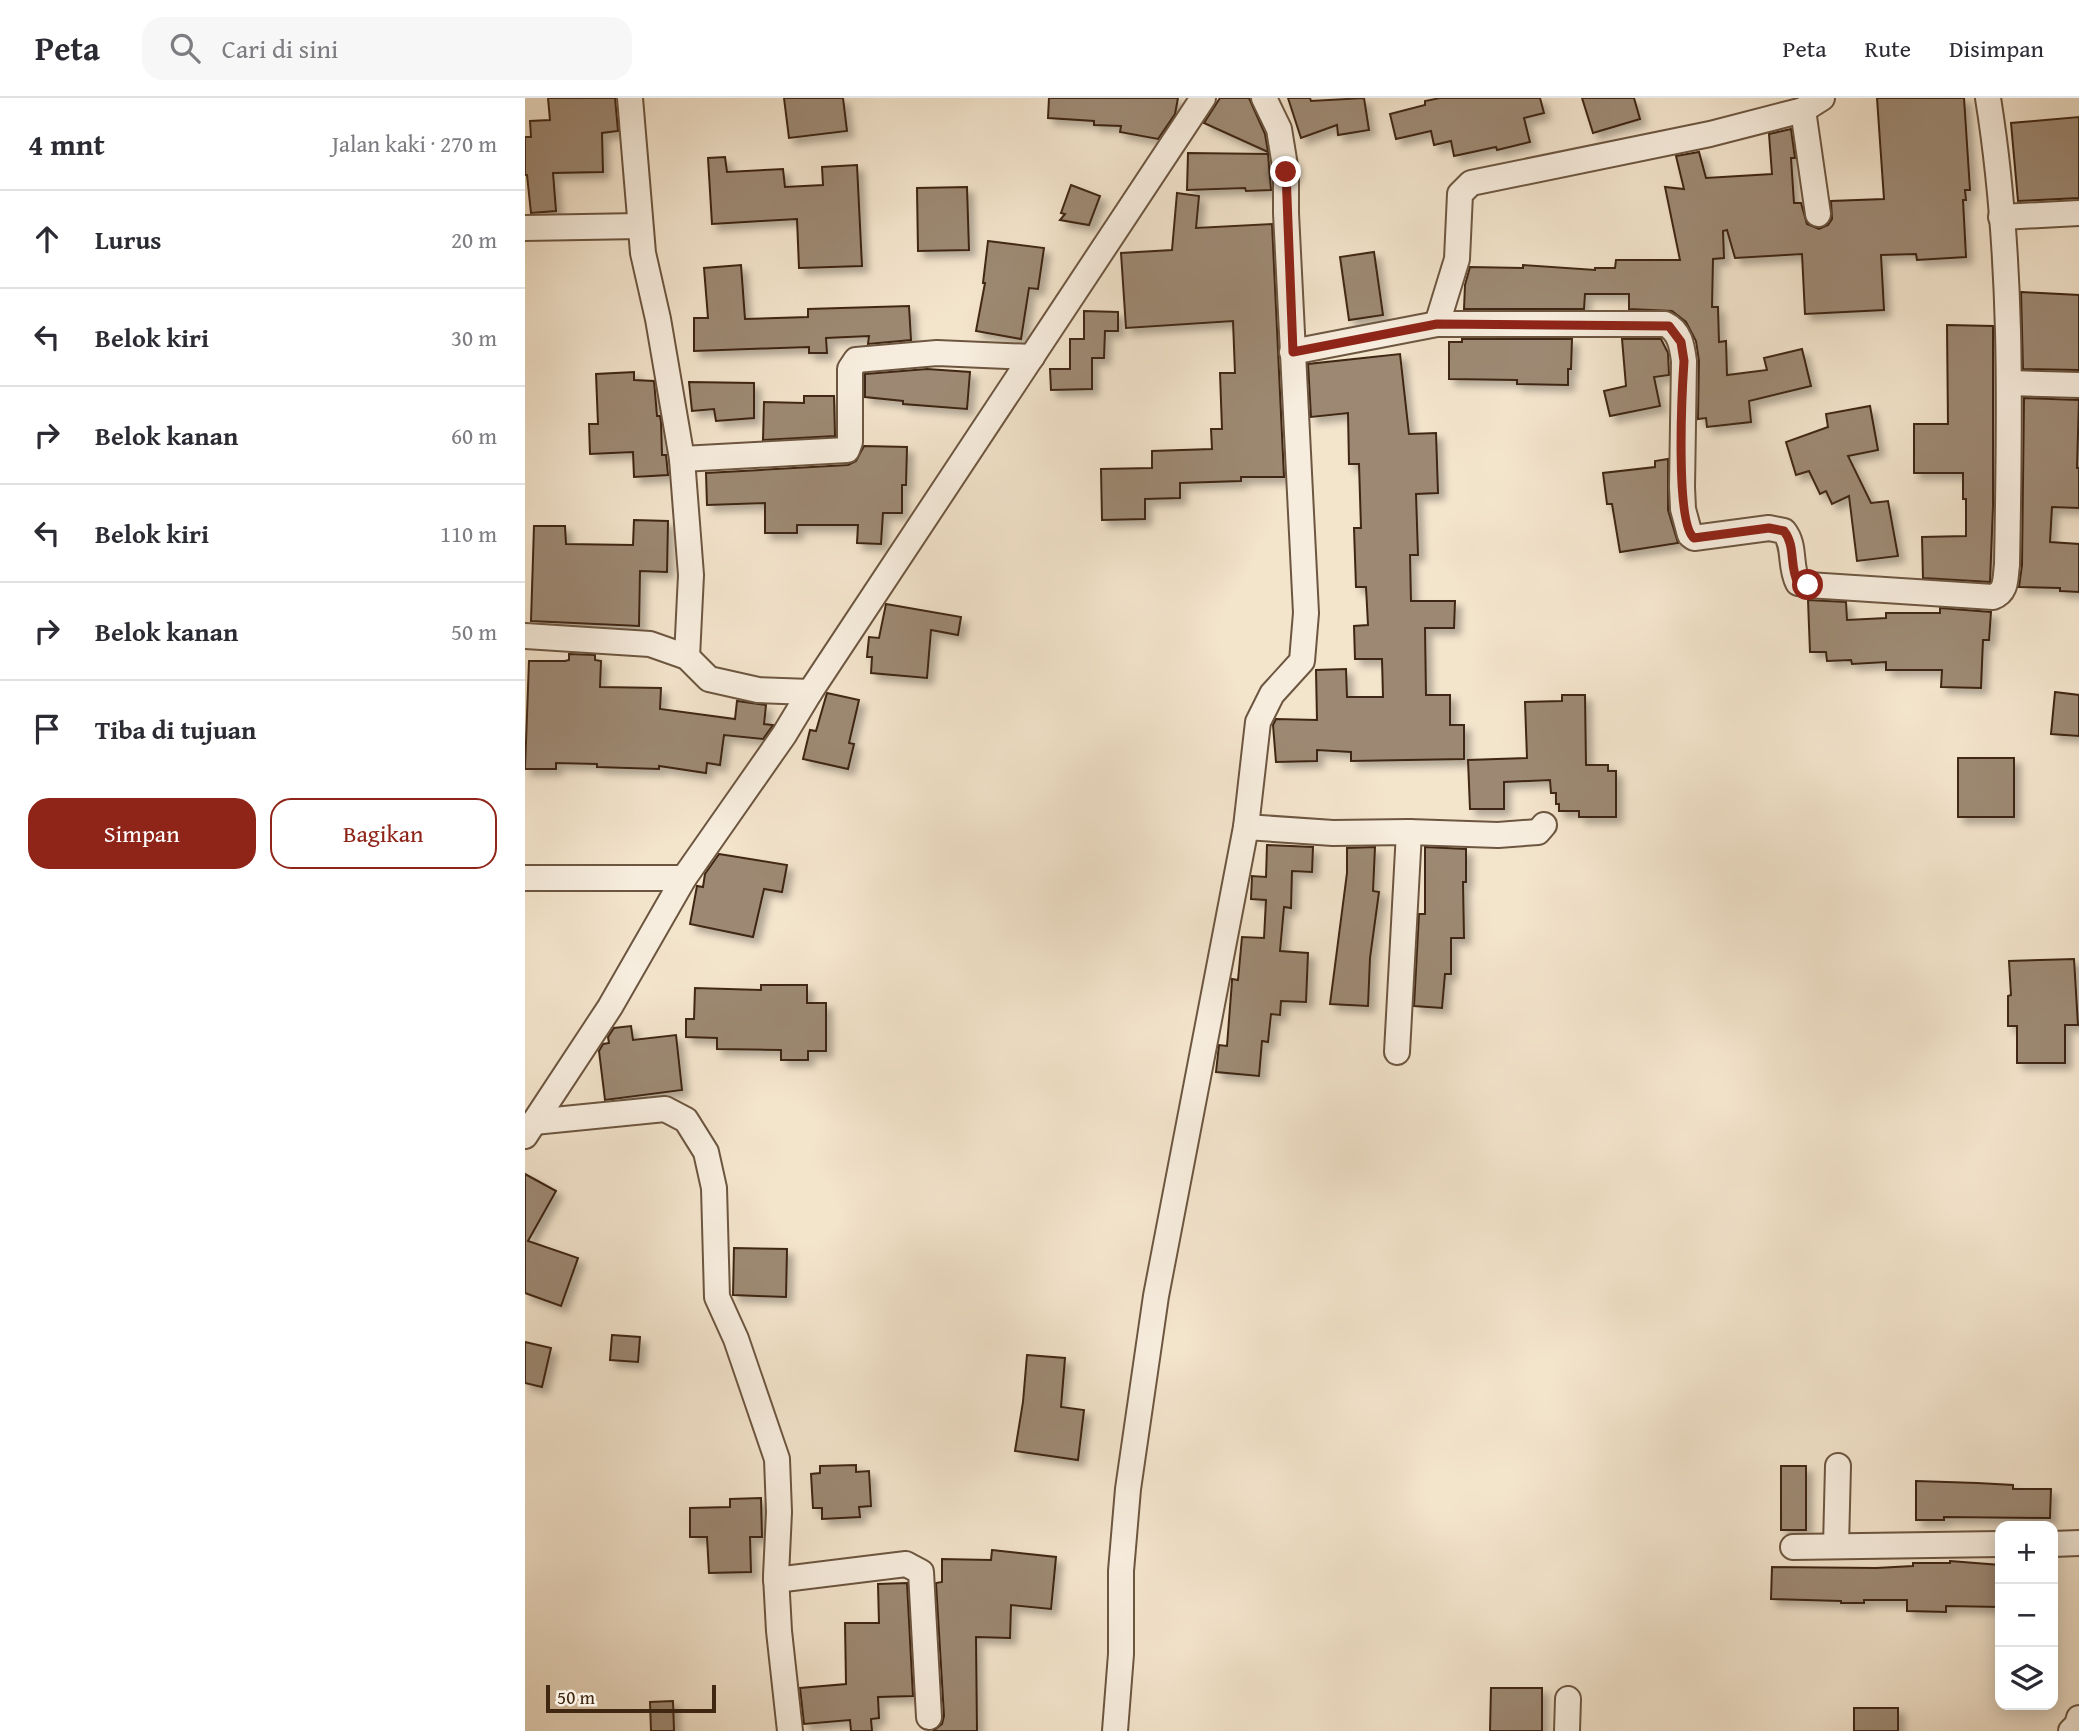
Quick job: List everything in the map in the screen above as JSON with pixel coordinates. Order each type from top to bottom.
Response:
[{"type":"street","points":[[630,98],[641,226],[682,459],[691,575],[687,657]]},
{"type":"street","points":[[530,1129],[610,1007],[684,878],[784,735],[1203,98]]},
{"type":"street","points":[[1115,1731],[1121,1654],[1121,1571],[1128,1489],[1156,1296],[1246,827],[1258,722],[1272,694],[1302,661],[1306,613],[1286,172],[1279,129],[1264,98]]},
{"type":"street","points":[[1293,352],[1437,324],[1665,324],[1671,327],[1681,342],[1684,361],[1682,487],[1688,532],[1694,538],[1769,528],[1784,531],[1790,538],[1794,575],[1798,583],[1993,597],[2004,590],[2007,565],[2010,383],[2006,240],[1988,98]]},
{"type":"street","points":[[1437,324],[1457,259],[1460,194],[1471,183],[1658,146],[1813,104],[1818,214]]},
{"type":"street","points":[[2001,217],[2079,212]]},
{"type":"street","points":[[525,228],[641,226]]},
{"type":"street","points":[[682,459],[847,450],[850,442],[850,369],[856,360],[937,353],[1032,357]]},
{"type":"street","points":[[2010,383],[2079,385]]},
{"type":"street","points":[[525,636],[650,644],[687,657],[709,679],[758,690],[810,692]]},
{"type":"street","points":[[1246,827],[1333,833],[1525,833],[1538,832],[1544,825]]},
{"type":"street","points":[[1397,1052],[1409,832]]},
{"type":"street","points":[[525,878],[684,878]]},
{"type":"street","points":[[530,1129],[665,1109],[686,1120],[706,1152],[715,1188],[717,1297],[736,1339],[777,1459],[779,1512],[776,1580],[790,1731]]},
{"type":"street","points":[[1836,1546],[1838,1466]]},
{"type":"street","points":[[2058,1544],[2079,1543]]},
{"type":"street","points":[[1793,1547],[1995,1544]]},
{"type":"street","points":[[776,1580],[905,1564],[921,1572],[929,1717]]},
{"type":"street","points":[[1567,1731],[1568,1699]]},
{"type":"street","points":[[2071,1731],[2079,1718]]},
{"type":"building","points":[[548,98],[615,98],[618,131],[602,133],[603,172],[553,173],[556,211],[531,213],[525,175],[525,137],[531,137],[530,121],[550,120]]},
{"type":"building","points":[[784,98],[843,98],[847,131],[789,138]]},
{"type":"building","points":[[1049,98],[1178,98],[1175,114],[1158,139],[1120,132],[1121,126],[1048,118]]},
{"type":"building","points":[[1220,98],[1249,98],[1265,134],[1268,152],[1204,123]]},
{"type":"building","points":[[1288,98],[1310,98],[1311,101],[1364,98],[1369,130],[1338,135],[1337,125],[1301,138]]},
{"type":"building","points":[[1440,98],[1540,98],[1544,113],[1524,118],[1530,142],[1497,150],[1496,147],[1454,156],[1451,141],[1434,145],[1431,131],[1396,139],[1390,114]]},
{"type":"building","points":[[1582,98],[1634,98],[1640,119],[1593,133]]},
{"type":"building","points":[[1877,98],[1964,98],[1970,190],[1965,190],[1966,200],[1963,200],[1966,257],[1917,260],[1916,254],[1881,255],[1884,310],[1805,314],[1802,254],[1735,258],[1727,230],[1723,231],[1724,258],[1713,259],[1712,307],[1718,307],[1719,342],[1726,341],[1727,375],[1767,370],[1764,358],[1802,349],[1811,386],[1749,401],[1751,422],[1707,427],[1706,418],[1698,419],[1699,361],[1696,341],[1686,322],[1672,311],[1629,309],[1629,294],[1585,294],[1584,309],[1464,309],[1465,285],[1470,267],[1523,268],[1523,265],[1595,270],[1615,268],[1616,260],[1680,260],[1665,187],[1684,189],[1676,156],[1699,152],[1706,178],[1772,174],[1769,134],[1791,129],[1795,158],[1791,158],[1794,203],[1801,203],[1807,224],[1819,229],[1828,225],[1832,219],[1831,201],[1884,199]]},
{"type":"building","points":[[2079,117],[2079,198],[2018,201],[2011,123]]},
{"type":"building","points":[[1188,153],[1268,154],[1271,190],[1187,190]]},
{"type":"building","points":[[725,157],[727,172],[783,169],[785,187],[823,185],[822,167],[857,165],[862,266],[799,268],[797,219],[712,224],[708,158]]},
{"type":"building","points":[[1071,185],[1100,196],[1089,225],[1060,220],[1065,214],[1061,213]]},
{"type":"building","points":[[967,187],[969,250],[918,251],[917,188]]},
{"type":"building","points":[[1177,193],[1199,196],[1196,228],[1272,224],[1284,477],[1241,477],[1241,481],[1180,483],[1180,498],[1145,499],[1145,519],[1102,520],[1101,469],[1152,468],[1152,451],[1212,449],[1211,429],[1222,429],[1220,373],[1235,373],[1233,321],[1126,328],[1121,253],[1172,250]]},
{"type":"building","points":[[988,241],[1044,248],[1038,289],[1029,288],[1021,339],[976,331],[985,283]]},
{"type":"building","points":[[1374,252],[1383,315],[1349,320],[1340,257]]},
{"type":"building","points":[[741,265],[745,319],[808,317],[808,309],[909,306],[911,340],[868,344],[869,336],[826,338],[827,353],[809,353],[809,347],[694,351],[694,318],[708,318],[704,268]]},
{"type":"building","points":[[2021,292],[2079,295],[2079,370],[2023,369]]},
{"type":"building","points":[[1084,311],[1118,312],[1118,331],[1105,331],[1104,358],[1092,358],[1092,389],[1051,390],[1050,369],[1070,369],[1070,339],[1084,339]]},
{"type":"building","points":[[1947,325],[1993,326],[1993,506],[1990,582],[1923,578],[1922,537],[1966,536],[1963,473],[1914,473],[1914,424],[1948,424]]},
{"type":"building","points":[[1462,339],[1572,339],[1568,385],[1517,384],[1517,380],[1449,379],[1449,342],[1462,342]]},
{"type":"building","points":[[1622,339],[1661,339],[1668,353],[1669,375],[1654,377],[1660,406],[1610,416],[1604,391],[1626,386]]},
{"type":"building","points":[[1400,354],[1409,434],[1436,433],[1438,493],[1416,494],[1418,555],[1410,555],[1411,601],[1455,601],[1454,628],[1425,628],[1426,695],[1450,695],[1450,725],[1464,725],[1464,759],[1351,761],[1351,752],[1317,750],[1317,761],[1276,762],[1273,725],[1276,719],[1317,720],[1316,670],[1346,669],[1347,697],[1383,697],[1382,659],[1355,659],[1354,626],[1368,625],[1366,587],[1356,587],[1354,528],[1361,528],[1359,464],[1349,464],[1348,413],[1311,417],[1308,364]]},
{"type":"building","points":[[927,369],[970,372],[967,409],[903,404],[903,401],[865,397],[865,374]]},
{"type":"building","points":[[634,372],[634,380],[654,381],[657,416],[660,416],[661,422],[662,455],[666,455],[668,475],[634,477],[633,452],[590,454],[589,424],[598,424],[596,374]]},
{"type":"building","points":[[689,382],[754,383],[754,418],[716,421],[714,409],[692,411]]},
{"type":"building","points":[[804,396],[834,396],[835,436],[763,440],[764,402],[804,403]]},
{"type":"building","points":[[2024,398],[2079,400],[2079,508],[2052,507],[2050,542],[2079,544],[2079,592],[2060,591],[2060,588],[2019,587],[2022,565]]},
{"type":"building","points":[[1870,406],[1878,450],[1848,456],[1871,503],[1888,501],[1898,556],[1857,561],[1849,496],[1832,504],[1826,491],[1820,494],[1809,471],[1796,475],[1786,442],[1828,427],[1826,414]]},
{"type":"building","points":[[864,446],[907,447],[906,485],[902,485],[902,513],[883,513],[881,544],[857,543],[858,525],[797,525],[797,533],[765,533],[765,503],[707,505],[706,473],[848,465],[856,461]]},
{"type":"building","points":[[1668,459],[1668,510],[1678,543],[1620,552],[1612,504],[1607,504],[1603,473],[1655,467],[1655,461]]},
{"type":"building","points":[[634,520],[668,521],[667,572],[640,571],[639,626],[531,621],[534,526],[565,526],[566,544],[633,545]]},
{"type":"building","points":[[1808,600],[1846,602],[1847,620],[1886,618],[1886,613],[1940,613],[1940,608],[1991,612],[1989,640],[1983,640],[1981,688],[1941,687],[1942,670],[1886,670],[1886,662],[1852,664],[1851,660],[1827,661],[1826,652],[1810,652]]},
{"type":"building","points":[[886,604],[961,617],[958,635],[931,630],[927,678],[871,673],[872,657],[867,657],[869,637],[879,638]]},
{"type":"building","points":[[569,654],[595,655],[595,660],[601,661],[600,687],[661,688],[660,709],[735,719],[737,701],[766,705],[764,724],[773,725],[763,739],[724,735],[720,765],[707,763],[706,773],[659,766],[659,769],[556,763],[556,769],[525,769],[529,661],[565,661],[569,660]]},
{"type":"building","points":[[2055,692],[2079,695],[2079,736],[2051,734]]},
{"type":"building","points":[[827,693],[859,700],[849,743],[854,744],[848,769],[803,759],[810,730],[816,731]]},
{"type":"building","points":[[1562,695],[1585,695],[1586,765],[1608,765],[1608,771],[1616,771],[1616,817],[1579,817],[1579,811],[1559,811],[1556,793],[1551,793],[1550,780],[1504,782],[1504,809],[1470,809],[1468,760],[1527,758],[1525,702],[1562,701]]},
{"type":"building","points":[[1958,758],[2014,758],[2014,817],[1958,817]]},
{"type":"building","points":[[1267,845],[1313,847],[1312,872],[1292,871],[1291,908],[1284,907],[1280,951],[1308,953],[1306,1002],[1281,1001],[1280,1015],[1271,1014],[1268,1042],[1262,1041],[1259,1076],[1216,1072],[1219,1045],[1227,1046],[1232,979],[1238,980],[1242,937],[1264,938],[1266,900],[1251,899],[1252,876],[1266,877]]},
{"type":"building","points":[[1375,847],[1373,891],[1379,892],[1370,958],[1368,1006],[1330,1004],[1347,873],[1347,848]]},
{"type":"building","points":[[1425,847],[1466,849],[1466,882],[1463,882],[1464,938],[1451,938],[1451,974],[1445,974],[1442,1008],[1414,1006],[1419,914],[1425,914]]},
{"type":"building","points":[[719,854],[787,865],[782,892],[764,889],[753,937],[690,924],[697,886],[703,887],[705,874]]},
{"type":"building","points":[[2074,959],[2078,1025],[2065,1025],[2065,1063],[2017,1063],[2017,1026],[2008,1026],[2008,996],[2011,995],[2009,961]]},
{"type":"building","points":[[761,985],[807,985],[807,1003],[826,1003],[826,1051],[808,1051],[808,1060],[781,1060],[781,1050],[717,1049],[717,1038],[686,1037],[686,1019],[694,1019],[695,988],[761,990]]},
{"type":"building","points":[[631,1026],[633,1040],[676,1035],[682,1090],[605,1100],[599,1051],[603,1044],[609,1043],[608,1037],[614,1028]]},
{"type":"building","points":[[525,1174],[556,1191],[528,1241],[578,1258],[561,1306],[525,1293]]},
{"type":"building","points":[[734,1248],[787,1249],[786,1297],[733,1295]]},
{"type":"building","points":[[612,1335],[640,1337],[638,1362],[610,1360]]},
{"type":"building","points":[[525,1342],[551,1348],[542,1387],[525,1383]]},
{"type":"building","points":[[1027,1355],[1065,1358],[1061,1407],[1084,1410],[1078,1460],[1015,1451]]},
{"type":"building","points":[[856,1465],[856,1472],[869,1471],[871,1506],[859,1507],[860,1517],[822,1519],[822,1508],[813,1508],[811,1474],[820,1473],[820,1466]]},
{"type":"building","points":[[1781,1466],[1806,1466],[1806,1530],[1781,1530]]},
{"type":"building","points":[[1916,1481],[2013,1485],[2013,1489],[2051,1489],[2050,1518],[1944,1517],[1944,1520],[1916,1520]]},
{"type":"building","points":[[761,1498],[762,1537],[750,1537],[751,1572],[709,1573],[707,1537],[690,1537],[690,1508],[730,1507],[730,1499]]},
{"type":"building","points":[[992,1550],[1056,1557],[1051,1609],[1011,1605],[1010,1638],[976,1637],[977,1731],[933,1731],[942,1724],[944,1716],[936,1583],[942,1582],[942,1559],[991,1560]]},
{"type":"building","points":[[1913,1563],[1995,1565],[1995,1607],[1946,1606],[1946,1612],[1907,1611],[1907,1600],[1841,1603],[1771,1599],[1772,1567],[1876,1568],[1913,1566]]},
{"type":"building","points":[[907,1583],[913,1696],[878,1697],[879,1718],[871,1719],[872,1731],[851,1731],[850,1720],[804,1724],[800,1688],[846,1684],[845,1623],[879,1623],[878,1584]]},
{"type":"building","points":[[1491,1688],[1542,1688],[1542,1731],[1490,1731]]},
{"type":"building","points":[[673,1701],[674,1731],[651,1731],[650,1702]]},
{"type":"building","points":[[1854,1708],[1898,1708],[1898,1731],[1854,1731]]},
{"type":"route","points":[[1286,172],[1293,352],[1437,324],[1665,324],[1681,342],[1684,361],[1682,487],[1688,532],[1694,538],[1769,528],[1784,531],[1790,538],[1794,575],[1798,583],[1808,585]]}]
